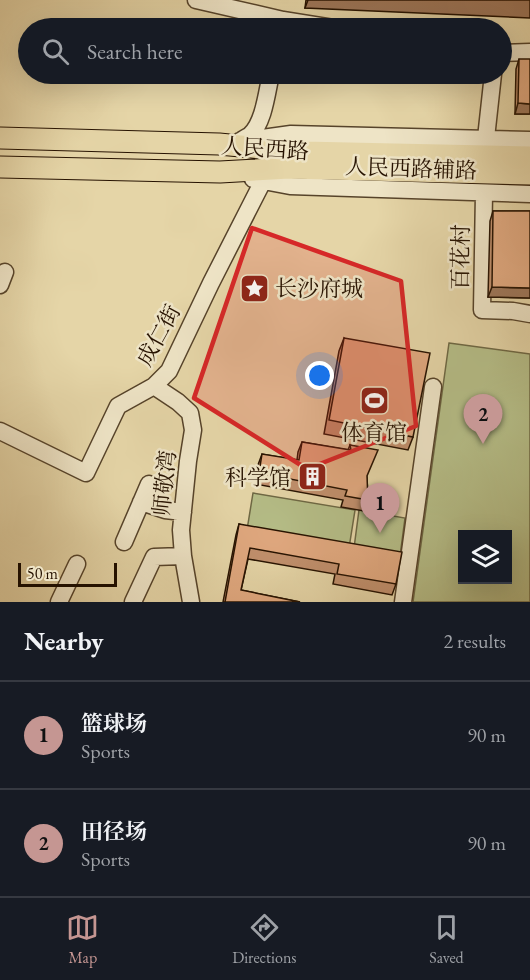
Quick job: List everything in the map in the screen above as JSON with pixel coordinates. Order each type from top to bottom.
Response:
[{"type":"main road","name":"人民西路","points":[[0,138],[219,144],[303,152],[530,157]]},
{"type":"main road","name":"人民西路","points":[[0,167],[220,172],[290,168],[530,174]]},
{"type":"street","points":[[196,0],[261,18]]},
{"type":"street","points":[[512,53],[530,52]]},
{"type":"street","points":[[241,141],[250,136],[260,120],[269,84]]},
{"type":"street","points":[[486,138],[492,84]]},
{"type":"street","name":"人民西路辅路","points":[[219,144],[291,134],[530,140]]},
{"type":"street","name":"人民西路辅路","points":[[220,172],[290,186],[530,194]]},
{"type":"street","name":"成仁街","points":[[0,431],[86,472],[118,406],[154,386],[169,371],[263,181]]},
{"type":"street","name":"百花村","points":[[484,193],[482,310],[530,314]]},
{"type":"street","name":"师敬湾","points":[[154,386],[190,413],[193,430],[181,530],[191,602]]},
{"type":"street","points":[[403,602],[433,387]]},
{"type":"street","points":[[124,542],[149,484]]},
{"type":"street","points":[[141,502],[165,510],[183,512]]},
{"type":"street","points":[[133,602],[154,558],[183,556]]},
{"type":"street","points":[[59,602],[77,564]]},
{"type":"highlighted area","points":[[252,228],[401,281],[416,426],[307,469],[194,398]]},
{"type":"green space","points":[[449,343],[530,354],[530,602],[413,602]]},
{"type":"green space","points":[[253,493],[355,510],[349,548],[247,530]]},
{"type":"green space","points":[[359,510],[405,518],[400,556],[354,548]]},
{"type":"building","points":[[519,59],[530,59],[530,104],[518,103]]},
{"type":"building","points":[[493,211],[530,211],[530,288],[492,287]]},
{"type":"building","name":"体育馆","points":[[344,338],[430,353],[413,437],[329,420]]},
{"type":"building","name":"科学馆","points":[[302,442],[351,450],[350,445],[378,450],[367,476],[368,500],[345,496],[347,490],[259,473],[262,454],[299,460]]},
{"type":"building","points":[[239,524],[402,552],[396,584],[337,574],[339,564],[250,548],[241,590],[300,602],[225,602]]},
{"type":"place","name":"长沙府城","points":[[254,288]]},
{"type":"place","name":"体育馆","points":[[374,400]]},
{"type":"place","name":"田径场","points":[[483,444]]},
{"type":"place","name":"科学馆","points":[[312,477]]},
{"type":"place","name":"篮球场","points":[[380,533]]}]
